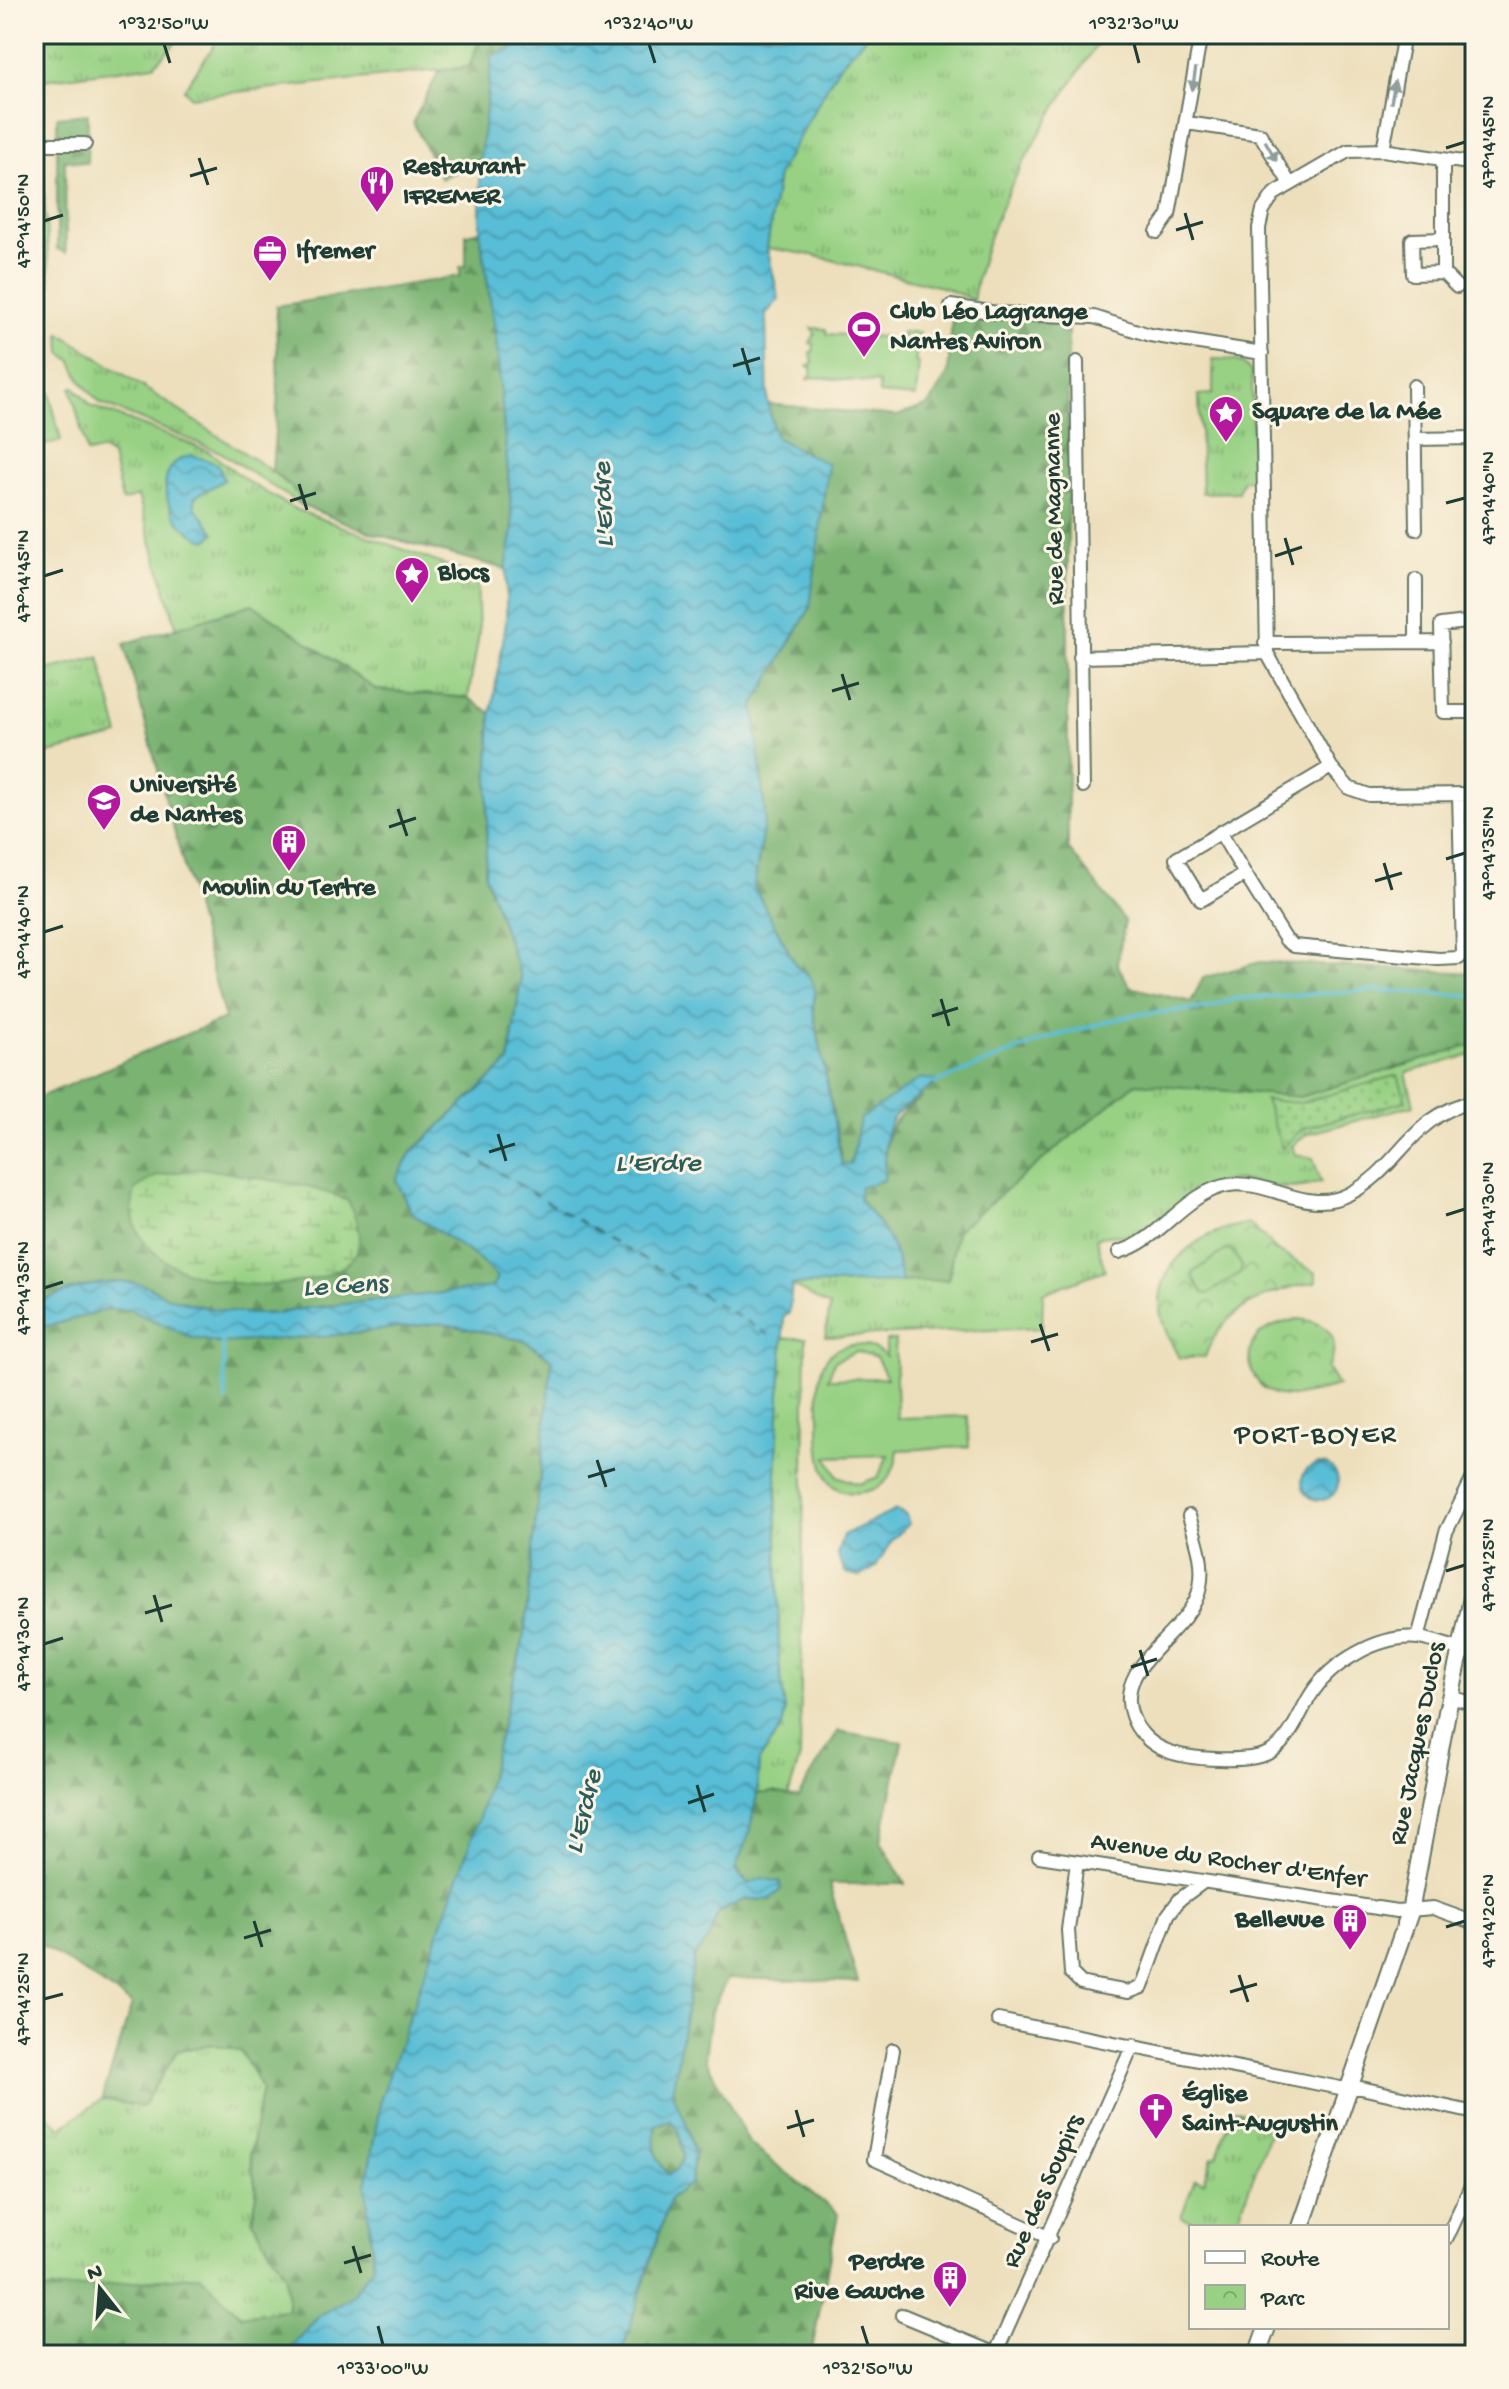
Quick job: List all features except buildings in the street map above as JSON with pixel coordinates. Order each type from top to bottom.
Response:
[{"type":"street","points":[[1157,232],[1169,215],[1201,34]]},
{"type":"street","points":[[1383,150],[1404,34]]},
{"type":"street","points":[[1187,123],[1260,134],[1290,184]]},
{"type":"street","points":[[34,144],[85,144]]},
{"type":"street","points":[[1475,164],[1383,150],[1341,154],[1269,199],[1261,217],[1266,648],[1331,767],[1349,788],[1361,794],[1475,794]]},
{"type":"street","points":[[1443,159],[1443,273],[1457,287]]},
{"type":"street","points":[[1443,239],[1412,240],[1413,274],[1443,273]]},
{"type":"street","points":[[951,306],[997,313],[1094,317],[1150,335],[1262,353]]},
{"type":"street","name":"Rue de Magnanne","points":[[1077,362],[1083,786]]},
{"type":"street","points":[[1414,386],[1416,529]]},
{"type":"street","points":[[1415,439],[1475,438]]},
{"type":"street","points":[[1416,580],[1416,642]]},
{"type":"street","points":[[1475,621],[1441,625],[1443,712],[1475,712]]},
{"type":"street","points":[[1080,657],[1442,642]]},
{"type":"street","points":[[1245,874],[1201,900],[1176,859],[1331,767]]},
{"type":"street","points":[[1220,832],[1286,940],[1299,948],[1452,960],[1463,954],[1469,915],[1459,794]]},
{"type":"street","points":[[1119,1252],[1133,1248],[1201,1196],[1229,1185],[1249,1186],[1310,1202],[1338,1199],[1360,1187],[1440,1111],[1475,1101]]},
{"type":"street","points":[[1418,1638],[1446,1532],[1475,1474]]},
{"type":"street","points":[[1189,1516],[1202,1563],[1200,1590],[1171,1634],[1135,1674],[1129,1695],[1135,1725],[1148,1740],[1164,1750],[1245,1759],[1272,1751],[1293,1728],[1319,1681],[1367,1649],[1418,1638],[1460,1649]]},
{"type":"street","name":"Rue Jacques Duclos","points":[[1302,2225],[1410,1912],[1450,1697],[1475,1585]]},
{"type":"street","points":[[1450,1697],[1475,1704]]},
{"type":"street","name":"Avenue du Rocher d'Enfer","points":[[1039,1856],[1410,1912],[1433,1908],[1475,1923]]},
{"type":"street","points":[[1077,1862],[1068,1930],[1071,1973],[1081,1983],[1129,1992],[1142,1987],[1168,1915],[1180,1899],[1202,1883]]},
{"type":"street","points":[[998,2020],[1475,2113]]},
{"type":"street","name":"Rue des Soupirs","points":[[996,2355],[1133,2045]]},
{"type":"street","points":[[893,2050],[874,2159],[1050,2238]]},
{"type":"street","points":[[1449,2235],[1471,2201],[1475,2177]]},
{"type":"street","points":[[902,2315],[996,2355]]},
{"type":"street","points":[[1257,2355],[1266,2329]]},
{"type":"green space","points":[[34,34],[184,34],[154,65],[43,80],[44,62],[35,50],[41,45]]},
{"type":"green space","points":[[222,34],[482,34],[469,67],[191,97],[184,89]]},
{"type":"green space","points":[[482,34],[539,34],[492,57],[480,160],[441,179],[413,122],[439,71],[469,67]]},
{"type":"green space","points":[[868,34],[1104,34],[1043,128],[1007,194],[981,264],[973,300],[945,288],[812,255],[767,248],[778,174],[839,66]]},
{"type":"green space","points":[[88,114],[87,163],[65,160],[66,253],[57,249],[57,117]]},
{"type":"green space","points":[[43,176],[50,287],[34,288],[34,177]]},
{"type":"green space","points":[[480,231],[496,339],[513,530],[506,569],[372,533],[301,505],[298,493],[272,471],[278,394],[276,306],[460,276],[460,267],[466,266],[466,234]]},
{"type":"green space","points":[[958,312],[1068,325],[1068,848],[1125,921],[1117,964],[1130,987],[1191,1002],[1203,978],[1260,962],[1475,973],[1475,1044],[1300,1097],[1136,1083],[956,1231],[948,1280],[901,1282],[892,1247],[882,1228],[859,1199],[860,1187],[884,1180],[885,1151],[890,1131],[901,1115],[923,1097],[856,1139],[851,1164],[843,1166],[813,1008],[813,984],[797,967],[754,887],[765,816],[754,705],[810,608],[768,404],[897,416],[929,405],[948,373],[952,320]]},
{"type":"green space","name":"Club Léo Lagrange Nantes Aviron","points":[[812,328],[826,329],[827,334],[886,337],[885,348],[901,350],[902,332],[920,332],[915,362],[919,363],[916,397],[879,394],[879,383],[812,377],[807,380],[812,367],[808,366],[813,363],[810,352],[813,352],[814,344],[810,343],[815,333]]},
{"type":"green space","points":[[60,333],[272,471],[298,493],[301,505],[220,452],[100,403],[82,383],[71,360],[61,353]]},
{"type":"green space","points":[[34,355],[42,359],[61,441],[34,447]]},
{"type":"green space","name":"Square de la Mée","points":[[1213,359],[1240,362],[1252,374],[1253,479],[1243,480],[1238,492],[1202,493],[1199,395],[1213,394]]},
{"type":"green space","points":[[74,387],[91,406],[208,451],[250,483],[295,509],[477,577],[479,634],[468,698],[377,690],[252,604],[177,629],[138,496],[122,501],[112,456],[103,450],[87,453],[71,388]]},
{"type":"green space","points":[[252,604],[377,690],[468,698],[491,713],[485,875],[521,978],[509,1062],[411,1152],[396,1180],[413,1214],[479,1259],[497,1277],[493,1288],[267,1314],[203,1307],[171,1298],[141,1284],[124,1282],[84,1287],[34,1303],[34,1099],[225,1019],[124,644]]},
{"type":"green space","points":[[99,657],[119,735],[34,757],[34,673]]},
{"type":"green space","points":[[1475,1044],[1475,1054],[1406,1073],[1414,1105],[1307,1134],[1292,1146],[1295,1154],[1313,1158],[1321,1182],[1293,1188],[1242,1181],[1216,1183],[1194,1193],[1144,1230],[1096,1238],[1105,1270],[1043,1293],[1042,1328],[825,1337],[830,1307],[791,1285],[948,1280],[956,1231],[1136,1083],[1300,1097]]},
{"type":"green space","points":[[1398,1075],[1406,1101],[1303,1128],[1282,1148],[1265,1100],[1300,1103]]},
{"type":"green space","points":[[200,1168],[307,1186],[348,1200],[359,1233],[356,1253],[337,1270],[305,1281],[266,1285],[224,1281],[185,1271],[154,1252],[135,1225],[135,1189],[157,1176]]},
{"type":"green space","points":[[1250,1224],[1276,1250],[1316,1273],[1316,1282],[1281,1290],[1249,1304],[1222,1326],[1205,1357],[1179,1358],[1162,1320],[1160,1307],[1167,1274],[1188,1249],[1203,1239],[1218,1231]]},
{"type":"green space","points":[[1226,1250],[1232,1251],[1242,1266],[1241,1272],[1208,1294],[1203,1293],[1193,1277],[1194,1272]]},
{"type":"green space","points":[[109,1309],[131,1310],[193,1338],[218,1343],[328,1336],[440,1323],[526,1341],[552,1360],[524,1637],[480,1814],[366,2186],[373,2266],[351,2296],[318,2316],[284,2355],[34,2355],[34,2292],[200,2275],[241,2316],[288,2310],[286,2276],[252,2220],[257,2195],[250,2155],[262,2088],[241,2051],[212,2044],[177,2051],[142,2107],[102,2099],[132,2004],[34,1940],[34,1330]]},
{"type":"green space","points":[[1297,1319],[1317,1323],[1330,1333],[1334,1348],[1327,1368],[1338,1386],[1283,1396],[1267,1390],[1255,1378],[1250,1353],[1257,1337],[1270,1328]]},
{"type":"green space","points":[[783,1338],[806,1338],[800,1757],[788,1796],[773,1792],[757,1794],[759,1761],[782,1727],[785,1712],[779,1661],[776,1474]]},
{"type":"green space","points":[[895,1340],[897,1418],[968,1416],[969,1447],[898,1450],[893,1470],[886,1481],[875,1489],[852,1493],[839,1489],[831,1482],[821,1460],[818,1395],[821,1371],[832,1353],[849,1345],[868,1346],[886,1356],[886,1341]],"holes":[[[856,1351],[876,1357],[887,1378],[828,1379],[835,1361]],[[888,1455],[878,1477],[859,1484],[837,1476],[827,1457]]]},
{"type":"green space","points":[[838,1731],[902,1742],[881,1841],[905,1884],[829,1884],[858,1982],[728,1978],[711,2011],[705,2058],[749,2143],[838,2214],[811,2355],[621,2355],[670,2198],[691,2183],[694,2154],[686,2122],[672,2093],[695,1955],[708,1939],[718,1913],[745,1899],[769,1900],[735,1871],[757,1794],[773,1792],[798,1797]]},
{"type":"green space","points":[[212,2044],[240,2050],[262,2088],[250,2155],[257,2195],[252,2220],[286,2276],[288,2310],[241,2316],[200,2275],[35,2293],[34,2102],[61,2128],[102,2099],[142,2107],[177,2051]]},
{"type":"green space","points":[[1233,2109],[1274,2120],[1236,2224],[1238,2225],[1207,2225],[1181,2217],[1195,2179],[1204,2182],[1212,2157],[1217,2156]]},
{"type":"green space","points":[[670,2120],[678,2129],[684,2157],[669,2175],[658,2158],[654,2132],[655,2125]]},
{"type":"water","name":"L'Erdre","points":[[539,34],[868,34],[839,66],[778,174],[767,248],[779,299],[766,314],[768,404],[776,438],[828,464],[810,608],[754,705],[765,816],[754,887],[797,967],[813,984],[813,1008],[842,1165],[851,1164],[860,1119],[921,1078],[938,1081],[903,1108],[890,1124],[885,1148],[884,1180],[860,1187],[859,1199],[882,1228],[892,1247],[901,1282],[792,1285],[789,1314],[784,1316],[776,1474],[779,1661],[785,1712],[782,1727],[759,1761],[757,1794],[749,1834],[735,1870],[748,1884],[762,1878],[780,1882],[781,1890],[769,1900],[745,1899],[718,1913],[708,1939],[695,1955],[672,2093],[686,2122],[694,2154],[691,2183],[670,2198],[621,2355],[284,2355],[318,2316],[351,2296],[373,2266],[366,2186],[381,2098],[480,1814],[524,1637],[552,1360],[526,1341],[440,1323],[328,1336],[219,1343],[193,1338],[131,1310],[109,1309],[34,1330],[34,1303],[84,1287],[124,1282],[141,1284],[171,1298],[203,1307],[267,1314],[493,1287],[497,1277],[479,1259],[413,1214],[396,1180],[411,1153],[509,1062],[521,978],[485,875],[491,713],[506,623],[506,569],[513,530],[496,339],[480,231],[480,160],[492,57]],"holes":[[[670,2120],[678,2129],[684,2156],[669,2175],[660,2164],[656,2152],[656,2125]]]},
{"type":"water","points":[[192,455],[218,464],[224,480],[195,497],[195,507],[215,533],[208,540],[194,535],[183,526],[167,499],[168,472],[177,461]]},
{"type":"water","points":[[1320,1464],[1333,1469],[1338,1482],[1333,1495],[1320,1500],[1307,1495],[1302,1482],[1307,1469]]},
{"type":"water","points":[[896,1510],[906,1515],[909,1524],[892,1540],[876,1567],[859,1577],[846,1573],[837,1555],[843,1535]]},
{"type":"waterway","points":[[935,1083],[1049,1038],[1132,1015],[1207,1008],[1234,999],[1377,990],[1475,996]]},
{"type":"waterway","points":[[222,1339],[226,1401]]},
{"type":"ferry route","points":[[468,1154],[769,1335]]},
{"type":"place","name":"Restaurant IFREMER","points":[[377,214]]},
{"type":"place","name":"Ifremer","points":[[270,283]]},
{"type":"place","name":"Club Léo Lagrange Nantes Aviron","points":[[864,359]]},
{"type":"place","name":"Square de la Mée","points":[[1226,444]]},
{"type":"place","name":"Blocs","points":[[412,605]]},
{"type":"place","name":"Université de Nantes","points":[[104,832]]},
{"type":"place","name":"Moulin du Tertre","points":[[289,873]]},
{"type":"place","name":"Bellevue","points":[[1350,1952]]},
{"type":"place","name":"Église Saint-Augustin","points":[[1156,2141]]},
{"type":"place","name":"Perdre Rive Gauche","points":[[950,2309]]},
{"type":"district","name":"PORT-BOYER","points":[[1316,1436]]},
{"type":"water label","name":"Le Cens","points":[[345,1287]]}]
